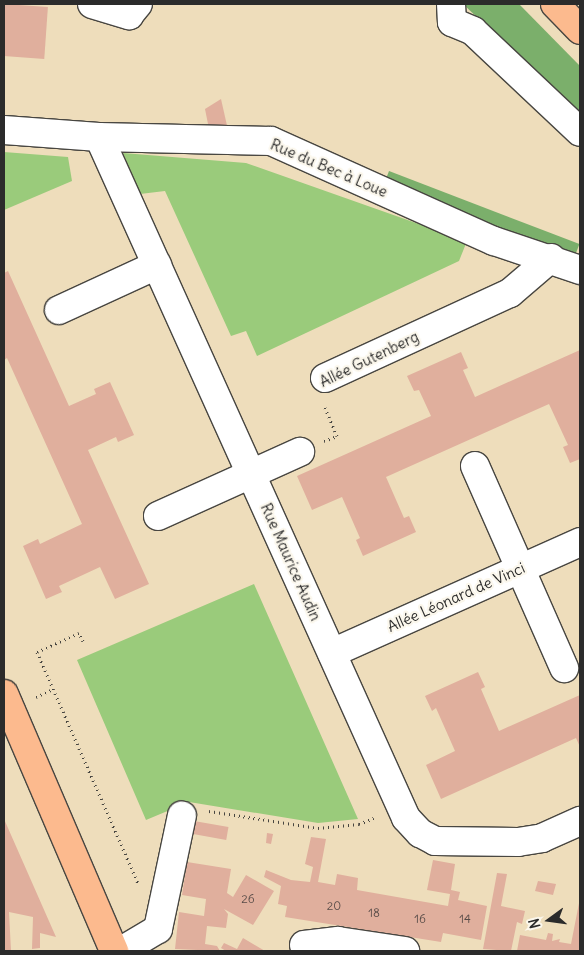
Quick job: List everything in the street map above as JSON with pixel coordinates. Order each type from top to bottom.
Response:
[{"type":"main road","points":[[555,4],[580,30]]},
{"type":"main road","points":[[4,694],[114,951]]},
{"type":"street","points":[[92,4],[129,15],[138,4]]},
{"type":"street","points":[[451,4],[452,22],[473,31],[580,132]]},
{"type":"street","name":"Rue du Bec à Loue","points":[[4,130],[99,136],[271,140],[494,241],[551,258],[580,270]]},
{"type":"street","name":"Rue Maurice Audin","points":[[99,136],[406,818],[420,833],[435,841],[518,842],[542,838],[580,821]]},
{"type":"street","name":"Allée Gutenberg","points":[[325,378],[510,293],[551,258]]},
{"type":"street","points":[[59,310],[157,265]]},
{"type":"street","points":[[158,516],[300,452]]},
{"type":"street","points":[[475,466],[564,668]]},
{"type":"street","name":"Allée Léonard de Vinci","points":[[332,653],[580,542]]},
{"type":"street","points":[[121,951],[158,929],[182,815]]},
{"type":"street","points":[[308,948],[338,941],[405,951]]},
{"type":"path","name":"Allée Gutenberg","points":[[300,452],[337,436],[314,382],[325,378]]},
{"type":"path","points":[[83,641],[79,633],[37,652],[140,888]]},
{"type":"path","points":[[182,815],[198,809],[318,828],[359,824],[401,806]]},
{"type":"green space","points":[[463,4],[519,4],[580,66],[580,115]]},
{"type":"green space","points":[[4,152],[68,157],[72,181],[4,210]]},
{"type":"green space","points":[[123,153],[246,163],[467,241],[459,261],[257,356],[246,331],[231,336],[165,191],[140,194]]},
{"type":"green space","points":[[389,171],[579,244],[574,259],[383,186]]},
{"type":"green space","points":[[254,584],[358,819],[318,823],[189,802],[146,820],[77,660]]},
{"type":"building","points":[[4,4],[48,7],[44,59],[4,56]]},
{"type":"building","points":[[221,99],[228,130],[209,129],[205,109]]},
{"type":"building","points":[[8,271],[69,406],[96,394],[94,389],[110,382],[134,435],[118,442],[116,437],[88,450],[149,584],[115,599],[100,567],[59,586],[62,592],[46,599],[23,546],[38,539],[40,544],[82,524],[7,358],[4,360],[4,273]]},
{"type":"building","points":[[580,350],[580,459],[570,463],[563,447],[568,445],[549,404],[386,477],[404,518],[409,516],[416,532],[363,556],[356,540],[360,538],[342,497],[312,510],[297,476],[431,416],[419,390],[414,391],[407,376],[461,352],[468,368],[463,370],[475,397]]},
{"type":"building","points":[[478,672],[485,687],[481,689],[499,731],[580,695],[580,747],[576,738],[441,799],[426,765],[455,751],[436,708],[432,711],[425,696]]},
{"type":"building","points":[[4,819],[56,937],[40,933],[40,948],[32,949],[33,917],[9,912],[11,951],[4,951]]},
{"type":"building","points":[[194,821],[228,827],[226,840],[192,834]]},
{"type":"building","points":[[267,833],[273,834],[271,844],[266,843]]},
{"type":"building","points":[[311,837],[326,839],[318,882],[335,885],[337,874],[358,878],[357,890],[448,906],[450,894],[427,890],[433,860],[455,864],[451,890],[460,892],[458,900],[487,906],[481,940],[443,933],[441,942],[285,917],[287,906],[278,904],[281,886],[264,877],[266,870],[291,880],[310,882],[313,867],[305,864]]},
{"type":"building","points":[[187,862],[231,869],[227,893],[233,897],[246,875],[274,891],[253,925],[224,909],[228,914],[226,928],[207,926],[205,944],[217,946],[220,951],[175,949],[179,912],[204,916],[206,899],[182,895]]},
{"type":"building","points":[[497,873],[507,874],[501,906],[525,911],[522,924],[517,922],[511,951],[483,949]]},
{"type":"building","points":[[538,881],[556,884],[553,895],[535,891]]},
{"type":"building","points":[[580,898],[580,951],[517,951],[520,935],[546,940],[548,933],[553,934],[552,941],[560,939],[559,942],[571,944]]},
{"type":"building","points":[[243,938],[265,951],[226,951],[221,948],[224,943],[237,949]]}]
